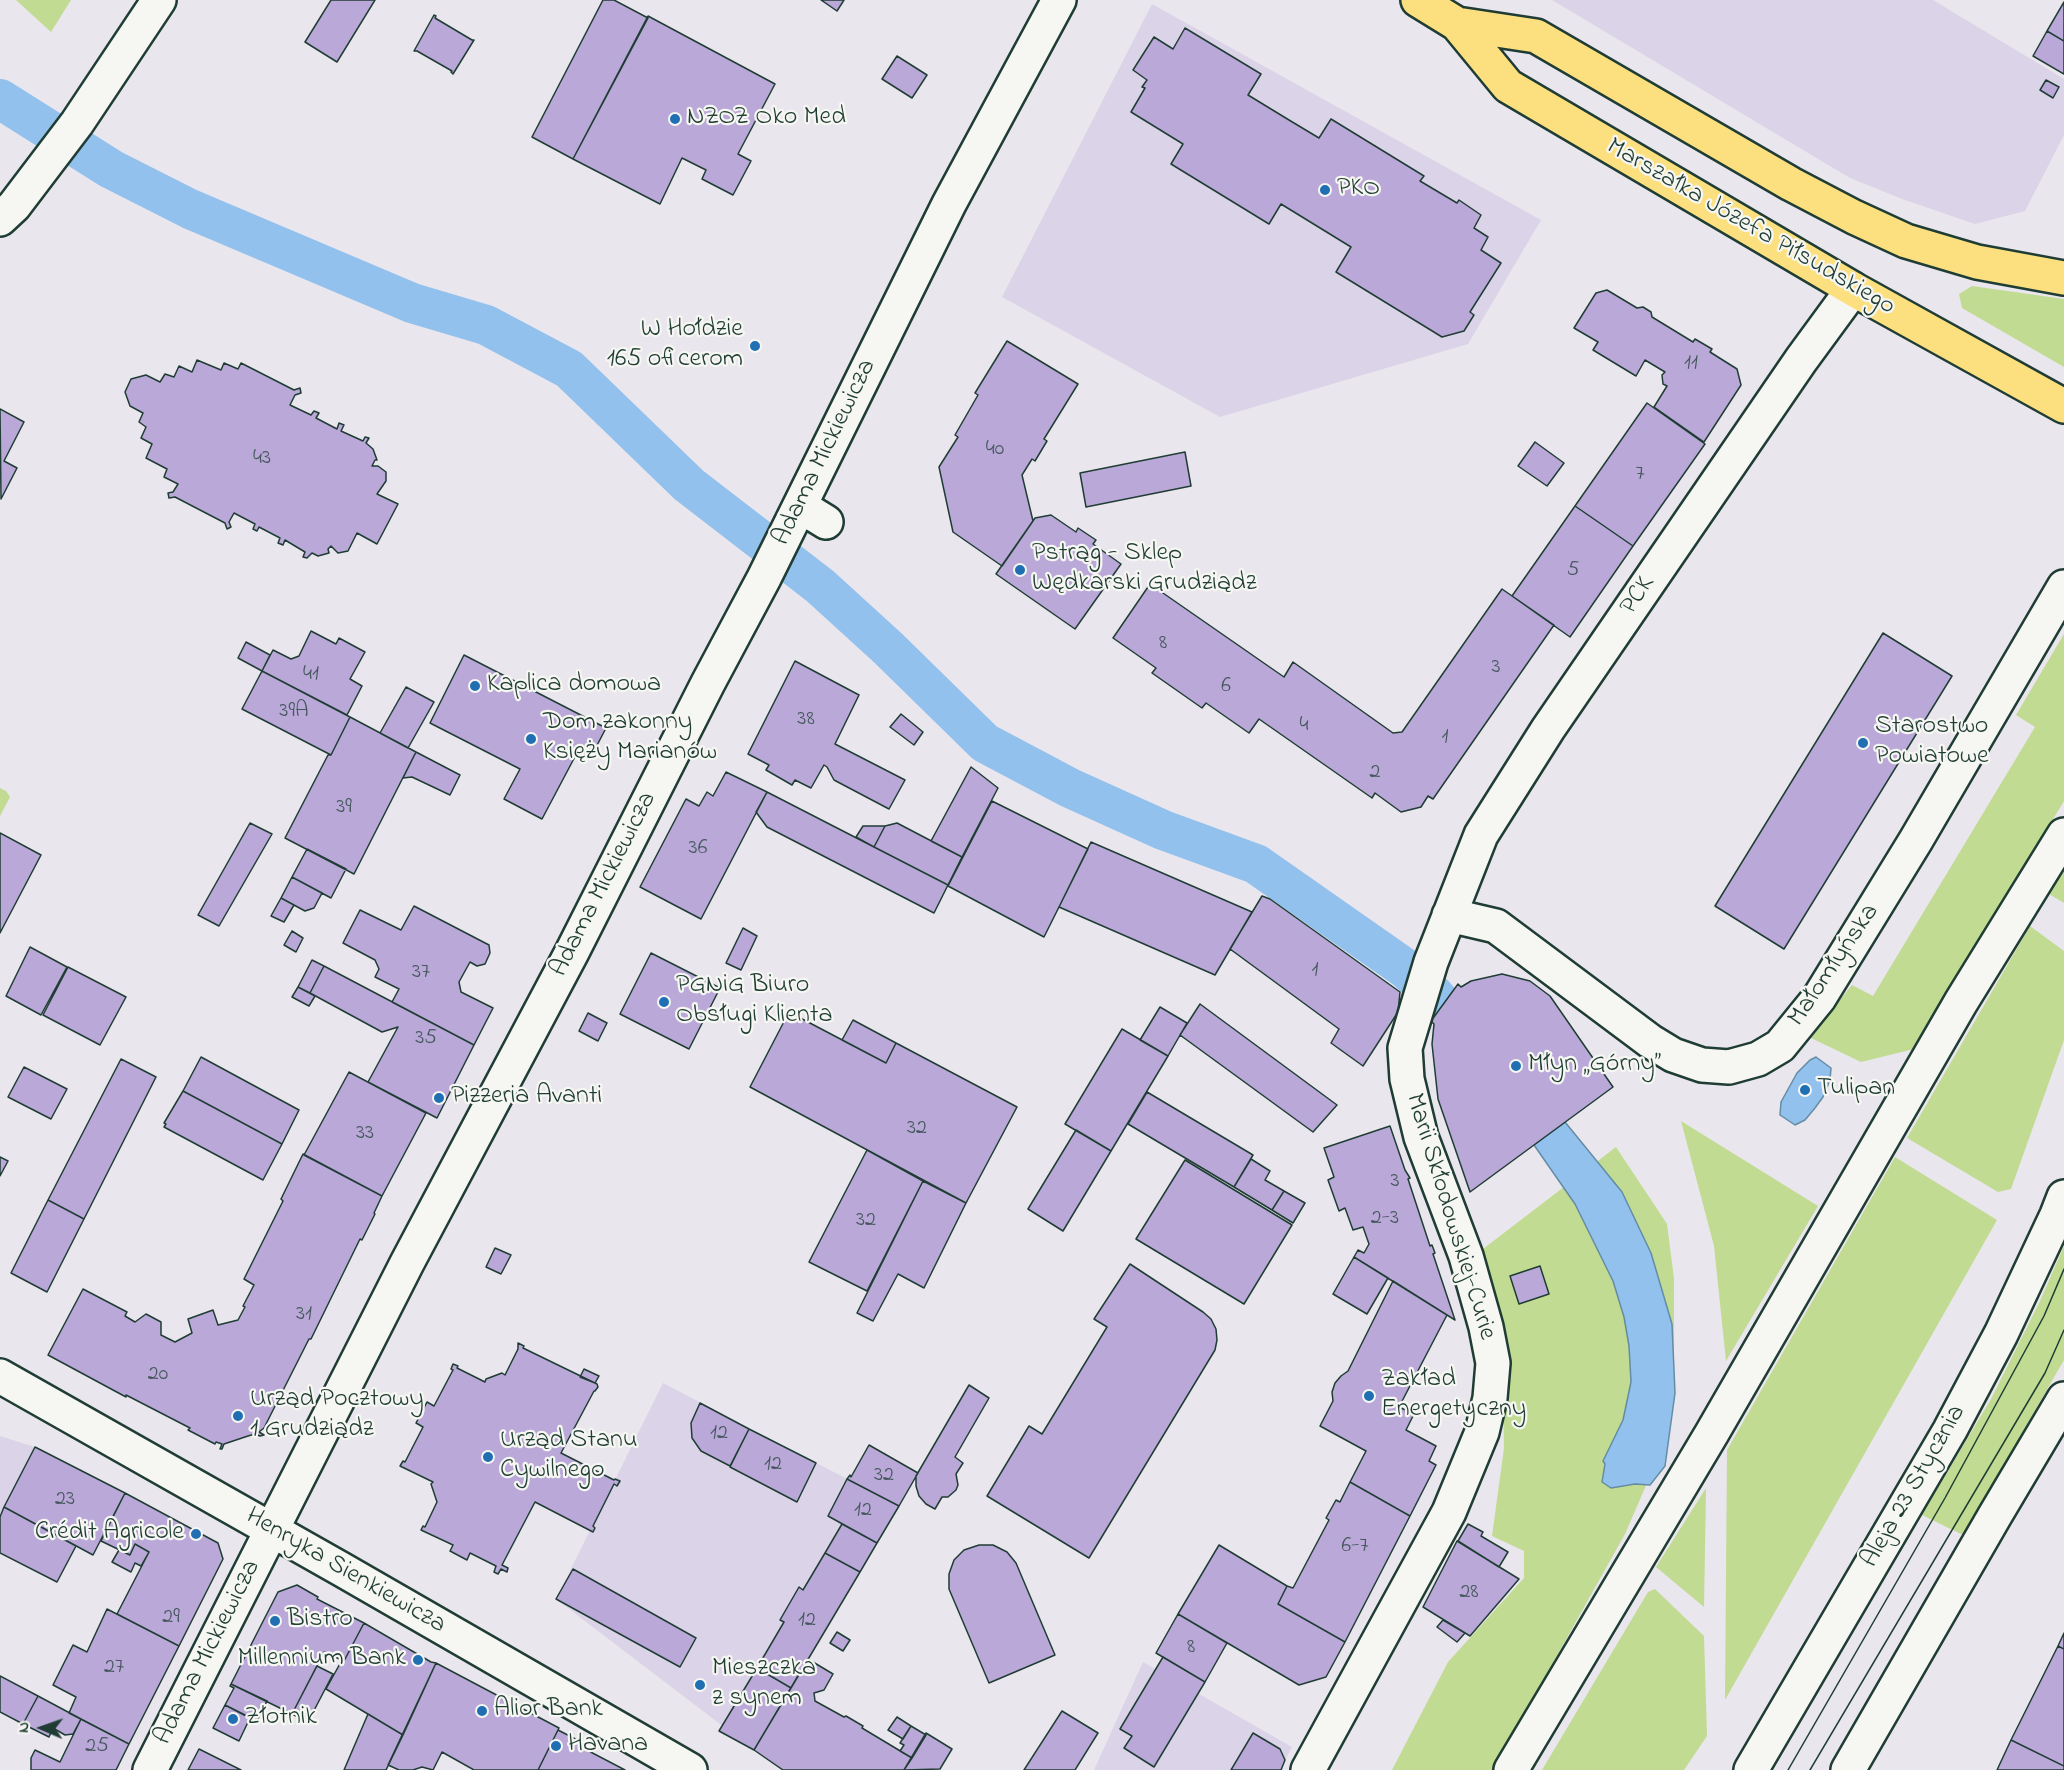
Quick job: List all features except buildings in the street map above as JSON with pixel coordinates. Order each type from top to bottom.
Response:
[{"type":"main road","name":"Marszałka Józefa Piłsudskiego","points":[[1418,0],[1457,24],[1508,86],[1853,290],[2064,406]]},
{"type":"main road","name":"Marszałka Józefa Piłsudskiego","points":[[1457,24],[1536,36],[1791,184],[1906,241],[1977,262],[2064,278]]},
{"type":"street","points":[[0,219],[14,206],[49,162],[159,0]]},
{"type":"street","name":"Adama Mickiewicza","points":[[150,1770],[407,1263],[572,952],[708,683],[764,578],[805,518],[949,204],[1059,0]]},
{"type":"street","name":"PCK","points":[[1449,915],[1481,835],[1548,729],[1801,360],[1853,290]]},
{"type":"street","name":"Małomłyńska","points":[[1449,915],[1496,927],[1650,1041],[1673,1055],[1702,1065],[1730,1067],[1758,1059],[1780,1046],[1819,998],[1916,840],[2064,587]]},
{"type":"street","points":[[1511,1770],[1712,1433],[1961,1002],[2064,835]]},
{"type":"street","name":"Marii Skłodowskiej-Curie","points":[[1308,1770],[1449,1512],[1482,1432],[1490,1398],[1493,1363],[1486,1327],[1466,1256],[1421,1137],[1407,1079],[1405,1048],[1415,1011],[1449,915]]},
{"type":"street","name":"Aleja 23 Stycznia","points":[[1751,1770],[1950,1430],[2001,1335],[2064,1197]]},
{"type":"street","name":"Henryka Sienkiewicza","points":[[0,1376],[690,1770]]},
{"type":"street","points":[[1848,1770],[2064,1400]]},
{"type":"shaded area","points":[[1552,0],[1933,0],[2064,79],[2064,135],[2025,211],[1975,224],[1850,178]]},
{"type":"shaded area","points":[[1152,4],[1541,220],[1468,344],[1220,417],[1002,297]]},
{"type":"shaded area","points":[[663,1383],[899,1506],[754,1750],[556,1599]]},
{"type":"shaded area","points":[[0,1436],[35,1447],[0,1517]]},
{"type":"shaded area","points":[[1143,1662],[1292,1747],[1280,1770],[1094,1770]]},
{"type":"green space","points":[[16,0],[71,0],[51,32]]},
{"type":"green space","points":[[1972,286],[2064,299],[2064,367],[1962,308],[1959,294]]},
{"type":"green space","points":[[2064,634],[2064,801],[1914,1049],[1861,1062],[1809,1037],[1852,985],[1873,996],[2035,727],[2016,715]]},
{"type":"green space","points":[[0,788],[10,797],[0,816]]},
{"type":"green space","points":[[2064,869],[2064,903],[2049,894]]},
{"type":"green space","points":[[2030,926],[2064,951],[2064,1040],[2011,1189],[1998,1192],[1907,1138]]},
{"type":"green space","points":[[1681,1121],[1818,1206],[1726,1361],[1714,1246]]},
{"type":"green space","points":[[1616,1147],[1667,1224],[1674,1279],[1674,1356],[1664,1444],[1625,1534],[1493,1770],[1392,1770],[1448,1662],[1524,1578],[1524,1551],[1492,1536],[1504,1448],[1502,1319],[1483,1249]]},
{"type":"green space","points":[[1895,1157],[1997,1220],[1725,1700],[1727,1450]]},
{"type":"green space","points":[[2064,1246],[2064,1360],[1963,1535],[1922,1515],[1991,1399],[2040,1301]]},
{"type":"green space","points":[[1706,1488],[1704,1607],[1656,1567]]},
{"type":"green space","points":[[1655,1589],[1704,1636],[1707,1736],[1684,1770],[1542,1770],[1648,1592]]},
{"type":"water","points":[[1816,1057],[1831,1068],[1830,1080],[1823,1097],[1815,1108],[1805,1120],[1795,1125],[1780,1115],[1781,1102],[1797,1073]]},
{"type":"water","points":[[1565,1122],[1622,1192],[1651,1253],[1672,1324],[1675,1393],[1665,1466],[1650,1485],[1635,1484],[1611,1488],[1602,1482],[1605,1464],[1603,1461],[1623,1420],[1631,1382],[1629,1346],[1624,1317],[1613,1281],[1575,1204],[1534,1145]]},
{"type":"waterway","points":[[0,99],[111,169],[190,209],[412,303],[486,325],[569,369],[689,485],[820,586],[888,648],[985,743],[1070,788],[1163,830],[1256,864],[1406,969],[1443,1005]]},
{"type":"tram line","points":[[1788,1770],[1945,1498],[2044,1316],[2064,1269]]},
{"type":"tram line","points":[[1810,1770],[2045,1373],[2064,1330]]},
{"type":"place","name":"NZOZ Oko Med","points":[[675,119]]},
{"type":"place","name":"PKO","points":[[1325,190]]},
{"type":"place","name":"W Hołdzie 165 oficerom","points":[[755,346]]},
{"type":"place","name":"Pstrąg - Sklep Wędkarski Grudziądz","points":[[1020,570]]},
{"type":"place","name":"Kaplica domowa","points":[[475,686]]},
{"type":"place","name":"Dom zakonny Księży Marianów","points":[[531,739]]},
{"type":"place","name":"Starostwo Powiatowe","points":[[1863,743]]},
{"type":"place","name":"PGNiG Biuro Obsługi Klienta","points":[[664,1002]]},
{"type":"place","name":"Młyn „Górny”","points":[[1516,1066]]},
{"type":"place","name":"Tulipan","points":[[1805,1090]]},
{"type":"place","name":"Pizzeria Avanti","points":[[439,1098]]},
{"type":"place","name":"Zakład Energetyczny","points":[[1369,1396]]},
{"type":"place","name":"Urząd Pocztowy 1 Grudziądz","points":[[238,1416]]},
{"type":"place","name":"Urząd Stanu Cywilnego","points":[[488,1457]]},
{"type":"place","name":"Crédit Agricole","points":[[196,1534]]},
{"type":"place","name":"Bistro","points":[[275,1621]]},
{"type":"place","name":"Millennium Bank","points":[[418,1660]]},
{"type":"place","name":"Mieszczka z synem","points":[[700,1685]]},
{"type":"place","name":"Alior Bank","points":[[482,1711]]},
{"type":"place","name":"Złotnik","points":[[233,1719]]},
{"type":"place","name":"Havana","points":[[556,1746]]}]
